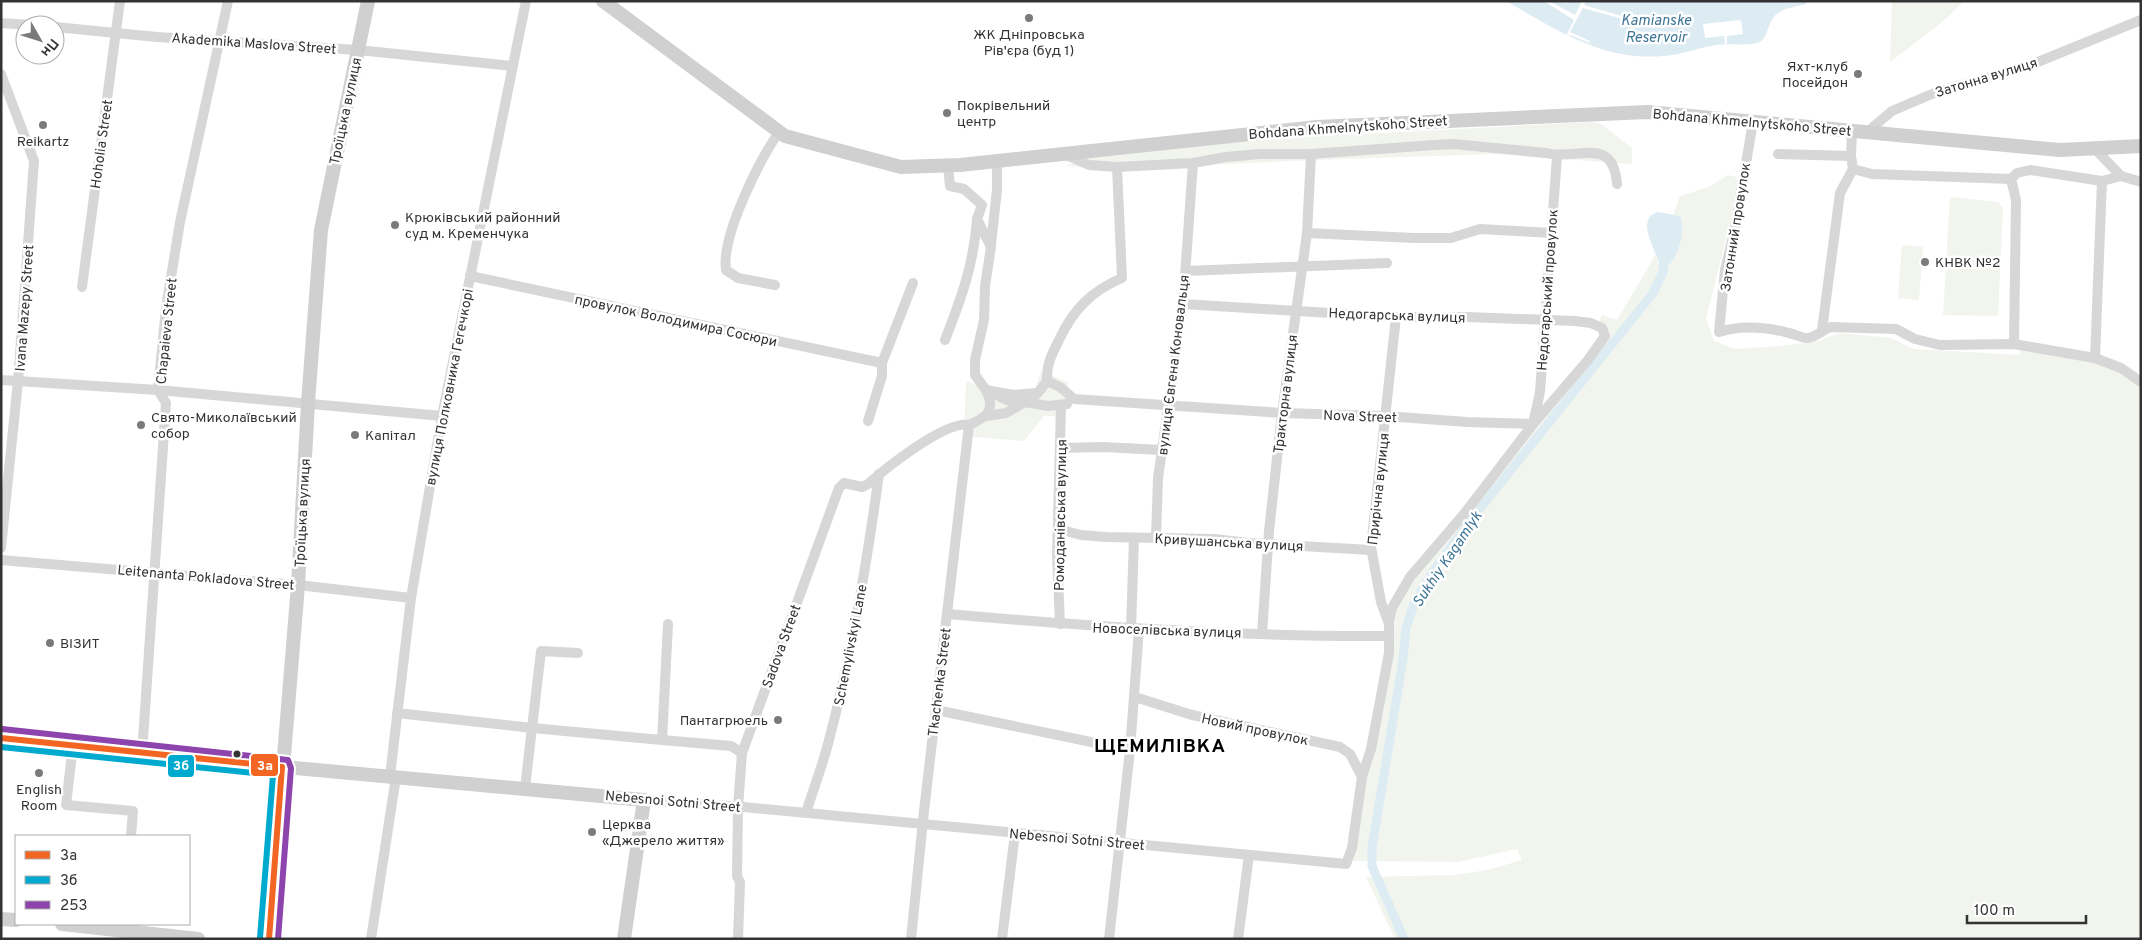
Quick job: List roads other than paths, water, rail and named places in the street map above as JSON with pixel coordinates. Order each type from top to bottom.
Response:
[{"type":"main road","name":"Троїцька вулиця","points":[[269,939],[298,585],[308,403],[322,230],[368,1]]},
{"type":"main road","name":"Bohdana Khmelnytskoho Street","points":[[603,1],[784,136],[901,167],[948,166],[1317,126],[1647,112],[2060,150],[2141,146]]},
{"type":"main road","name":"Nebesnoi Sotni Street","points":[[1,738],[142,754],[644,800]]},
{"type":"main road","points":[[624,939],[644,800]]},
{"type":"main road","points":[[1,919],[15,920]]},
{"type":"main road","points":[[71,925],[198,939]]},
{"type":"street","name":"Hoholia Street","points":[[82,287],[120,1]]},
{"type":"street","name":"Chapaieva Street","points":[[142,754],[156,574],[166,403],[158,390],[166,308],[180,222],[228,1]]},
{"type":"street","name":"вулиця Полковника Гегечкорі","points":[[370,939],[393,777],[397,713],[411,598],[442,416],[526,1]]},
{"type":"street","name":"Затонна вулиця","points":[[1859,132],[1892,110],[1939,91],[2022,68],[2141,20]]},
{"type":"street","points":[[1,23],[15,24]]},
{"type":"street","name":"Akademika Maslova Street","points":[[65,28],[358,50],[513,66]]},
{"type":"street","name":"Ivana Mazepy Street","points":[[1,74],[34,161],[18,381],[1,548]]},
{"type":"street","name":"Затонний провулок","points":[[1753,122],[1735,228],[1725,270],[1719,332],[1736,327],[1754,328],[1789,332],[1808,338],[1817,335],[1822,330]]},
{"type":"street","points":[[775,285],[738,278],[726,270],[725,260],[727,245],[751,181],[764,154],[779,132]]},
{"type":"street","points":[[1859,132],[1851,156],[1853,169],[1840,193],[1822,330],[1831,327],[1896,329],[1915,340],[1940,345],[2014,344],[2095,358],[2121,368],[2141,382]]},
{"type":"street","points":[[1063,154],[1089,165],[1117,167],[1193,163],[1226,157],[1260,154],[1311,154],[1453,144],[1546,153],[1558,156],[1590,152],[1603,155],[1611,161],[1616,174],[1617,184]]},
{"type":"street","points":[[2094,149],[2121,176],[2141,182]]},
{"type":"street","name":"Тракторна вулиця","points":[[1262,634],[1268,544],[1282,413],[1307,233],[1311,154]]},
{"type":"street","points":[[1778,154],[1851,156]]},
{"type":"street","name":"Недогарський провулок","points":[[1533,424],[1539,400],[1558,156]]},
{"type":"street","points":[[986,416],[990,410],[990,404],[986,390],[975,375],[975,360],[984,320],[985,286],[998,176],[997,161]]},
{"type":"street","name":"вулиця Євгена Коновальця","points":[[1156,537],[1158,478],[1183,304],[1193,163]]},
{"type":"street","points":[[948,166],[950,186],[964,189],[994,217]]},
{"type":"street","points":[[879,474],[903,455],[931,438],[962,424],[969,426],[986,416],[1006,413],[1038,393],[1047,381],[1046,368],[1069,319],[1086,300],[1107,284],[1122,278],[1117,167]]},
{"type":"street","points":[[1853,169],[1872,174],[2011,180]]},
{"type":"street","points":[[2011,180],[2017,173],[2030,170],[2102,181],[2121,176]]},
{"type":"street","points":[[2011,180],[2016,200],[2014,344]]},
{"type":"street","points":[[2095,358],[2102,181]]},
{"type":"street","points":[[945,340],[965,290],[972,265],[977,219],[982,205]]},
{"type":"street","points":[[977,219],[991,247]]},
{"type":"street","points":[[1307,233],[1451,238],[1480,230],[1552,233]]},
{"type":"street","points":[[1186,271],[1302,268],[1388,263]]},
{"type":"street","name":"провулок Володимира Сосюри","points":[[470,276],[882,364]]},
{"type":"street","points":[[868,421],[882,376],[882,364],[913,283]]},
{"type":"street","name":"Недогарська вулиця","points":[[1183,304],[1396,317],[1476,317],[1591,323],[1602,328],[1605,336],[1588,360],[1533,424]]},
{"type":"street","name":"Прирічна вулиця","points":[[1346,864],[1352,848],[1362,777],[1371,749],[1389,653],[1389,624],[1381,602],[1371,550],[1396,317]]},
{"type":"street","points":[[1,380],[158,390],[442,416]]},
{"type":"street","points":[[986,390],[1007,400],[1048,406],[1061,406],[1074,399],[1060,387],[1047,381]]},
{"type":"street","points":[[986,390],[1013,395],[1038,393]]},
{"type":"street","name":"Nova Street","points":[[1074,399],[1282,413],[1385,416],[1467,422],[1533,424]]},
{"type":"street","name":"Ромоданівська вулиця","points":[[1060,624],[1058,529],[1061,406]]},
{"type":"street","points":[[1389,624],[1392,608],[1410,577],[1464,514],[1533,424]]},
{"type":"street","name":"Tkachenka Street","points":[[911,939],[969,426]]},
{"type":"street","points":[[1060,448],[1103,447],[1162,450]]},
{"type":"street","name":"Sadova Street","points":[[738,939],[740,882],[737,876],[738,806],[742,753],[839,488],[844,483],[862,487],[879,474]]},
{"type":"street","name":"Schemylivskyi Lane","points":[[806,813],[829,743],[837,709],[860,595],[879,474]]},
{"type":"street","name":"Кривушанська вулиця","points":[[1058,529],[1081,535],[1215,539],[1371,550]]},
{"type":"street","points":[[1109,939],[1134,697],[1134,538]]},
{"type":"street","name":"Leitenanta Pokladova Street","points":[[1,560],[298,585],[411,598]]},
{"type":"street","name":"Новоселівська вулиця","points":[[948,614],[1135,629],[1326,637],[1388,636]]},
{"type":"street","points":[[662,740],[668,624]]},
{"type":"street","points":[[525,788],[541,651],[578,653]]},
{"type":"street","name":"Новий провулок","points":[[1134,697],[1192,715],[1340,747],[1350,754],[1362,777]]},
{"type":"street","points":[[936,710],[1130,750]]},
{"type":"street","points":[[397,713],[532,728],[731,746],[742,753]]},
{"type":"street","points":[[73,745],[66,805],[133,811],[131,835]]},
{"type":"street","name":"Nebesnoi Sotni Street","points":[[644,800],[738,806],[1346,864]]},
{"type":"street","points":[[1002,939],[1014,833]]},
{"type":"street","points":[[1238,939],[1249,855]]},
{"type":"water","name":"Kamianske Reservoir","points":[[1506,1],[1807,1],[1806,4],[1788,8],[1774,16],[1764,38],[1757,43],[1716,45],[1664,56],[1642,56],[1620,54],[1581,41],[1543,23]]},
{"type":"water","points":[[1658,212],[1680,216],[1682,223],[1680,245],[1677,253],[1664,270],[1659,264],[1647,225],[1652,215]]},
{"type":"waterway","name":"Sukhiy Kagamlyk","points":[[1404,939],[1372,866],[1372,847],[1403,659],[1406,628],[1415,601],[1432,573],[1474,516],[1653,293],[1663,272],[1664,261]]},
{"type":"place","name":"ЖК Дніпровська Рів'єра (буд 1)","points":[[1029,18]]},
{"type":"place","name":"Яхт-клуб Посейдон","points":[[1858,74]]},
{"type":"place","name":"Покрівельний центр","points":[[947,113]]},
{"type":"place","name":"Reikartz","points":[[43,125]]},
{"type":"place","name":"Крюківський районний суд м. Кременчука","points":[[395,225]]},
{"type":"place","name":"КНВК №2","points":[[1925,262]]},
{"type":"place","name":"Свято-Миколаївський собор","points":[[141,425]]},
{"type":"place","name":"Капітал","points":[[355,435]]},
{"type":"place","name":"ВІЗИТ","points":[[50,643]]},
{"type":"place","name":"Пантагрюель","points":[[778,720]]},
{"type":"place","name":"English Room","points":[[39,773]]},
{"type":"place","name":"Церква «Джерело життя»","points":[[592,832]]},
{"type":"district","name":"ЩЕМИЛІВКА","points":[[1160,745]]}]
